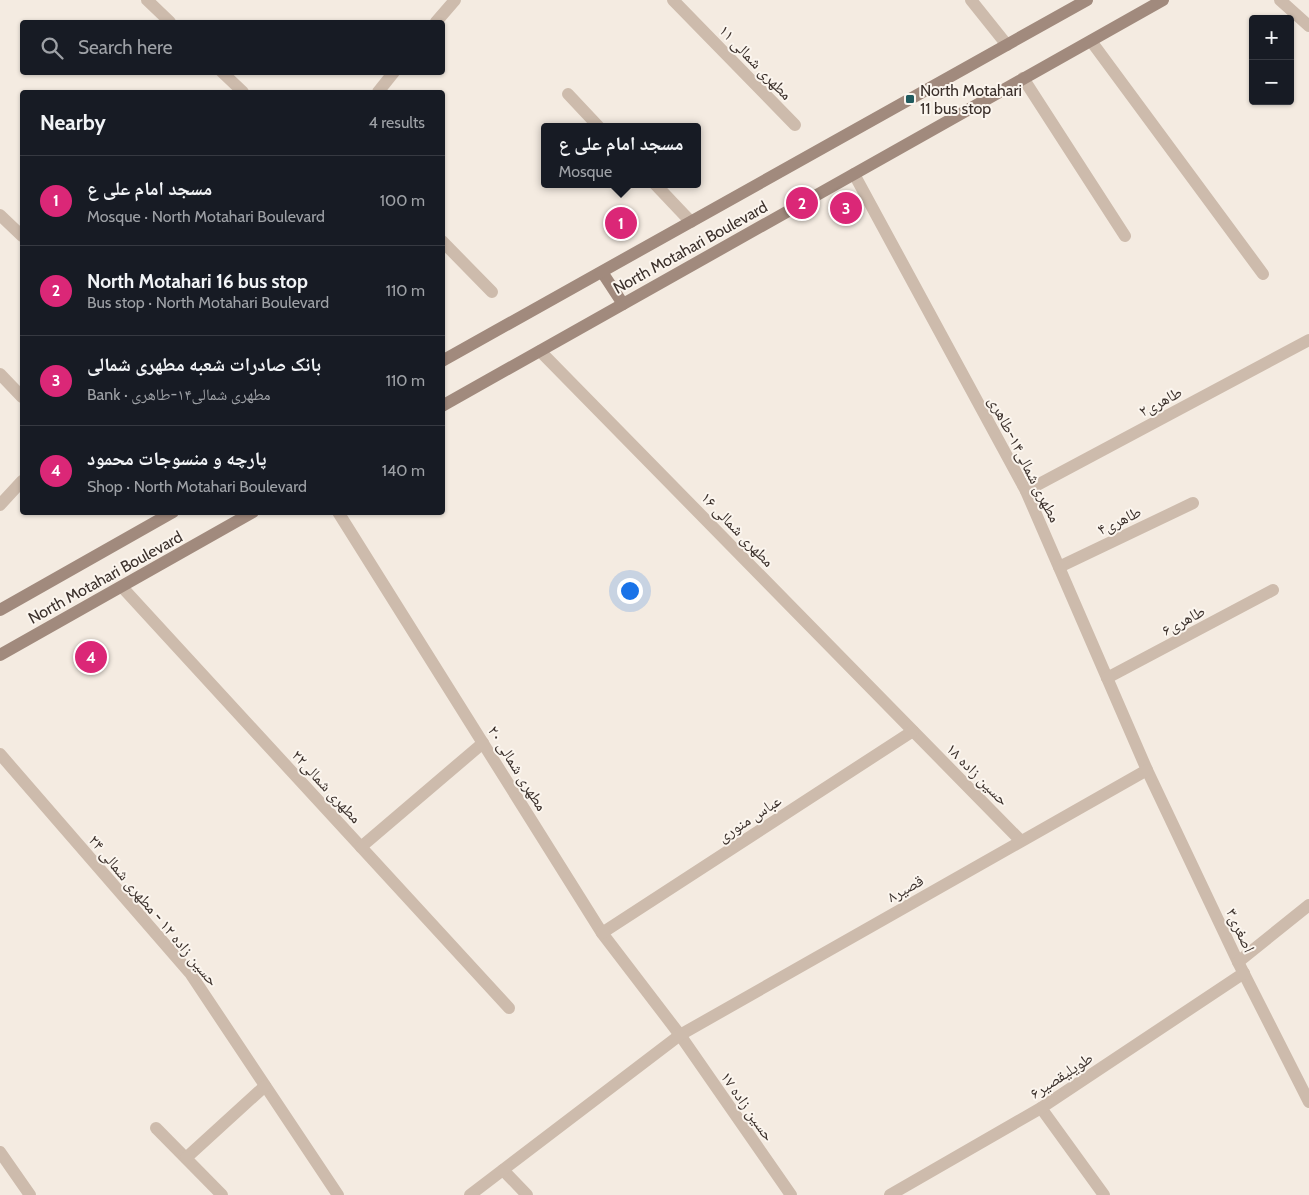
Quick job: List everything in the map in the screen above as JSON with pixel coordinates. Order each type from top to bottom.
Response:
[{"type":"main road","name":"North Motahari Boulevard","points":[[445,359],[1087,0]]},
{"type":"main road","name":"North Motahari Boulevard","points":[[445,404],[1163,0]]},
{"type":"main road","points":[[602,272],[623,304]]},
{"type":"main road","name":"North Motahari Boulevard","points":[[0,610],[168,515]]},
{"type":"main road","name":"North Motahari Boulevard","points":[[0,655],[248,515]]},
{"type":"street","points":[[147,0],[168,20]]},
{"type":"street","points":[[438,20],[455,0]]},
{"type":"street","name":"مطهری شمالی ۱۱","points":[[673,0],[795,125]]},
{"type":"street","points":[[971,0],[1007,45]]},
{"type":"street","points":[[1280,0],[1309,26]]},
{"type":"street","points":[[1090,41],[1263,274]]},
{"type":"street","points":[[225,75],[241,90]]},
{"type":"street","points":[[380,90],[392,75]]},
{"type":"street","points":[[1023,78],[1125,236]]},
{"type":"street","points":[[568,94],[596,123]]},
{"type":"street","name":"مطهری شمالی۱۴-طاهری","points":[[854,174],[1026,490],[1147,770]]},
{"type":"street","points":[[658,188],[691,222]]},
{"type":"street","points":[[0,215],[20,234]]},
{"type":"street","points":[[445,244],[492,292]]},
{"type":"street","name":"طاهری۲","points":[[1026,490],[1309,340]]},
{"type":"street","name":"مطهری شمالی ۱۶","points":[[540,351],[913,730]]},
{"type":"street","points":[[0,374],[20,395]]},
{"type":"street","points":[[0,505],[20,483]]},
{"type":"street","name":"طاهری۴","points":[[1060,567],[1193,503]]},
{"type":"street","name":"مطهری شمالی ۲۰","points":[[340,515],[602,933],[680,1035]]},
{"type":"street","name":"مطهری شمالی۲۲","points":[[122,586],[509,1008]]},
{"type":"street","name":"طاهری۶","points":[[1107,678],[1273,590]]},
{"type":"street","name":"حسین زاده ۱۸","points":[[913,730],[1021,841]]},
{"type":"street","name":"عباس منوری","points":[[602,933],[913,730]]},
{"type":"street","points":[[361,847],[483,743]]},
{"type":"street","name":"حسین زاده ۱۲ - مطهری شمالی ۲۴","points":[[0,754],[190,974],[338,1195]]},
{"type":"street","name":"قصیر۸","points":[[470,1195],[680,1035],[1147,770]]},
{"type":"street","name":"اصغری۳","points":[[1147,770],[1241,968],[1309,1102]]},
{"type":"street","name":"طویلیقصیر۶","points":[[890,1195],[1040,1108],[1241,968],[1309,905]]},
{"type":"street","name":"حسین زاده ۱۷","points":[[680,1035],[791,1195]]},
{"type":"street","points":[[186,1158],[265,1086]]},
{"type":"street","points":[[1040,1108],[1104,1195]]},
{"type":"street","points":[[156,1128],[222,1195]]},
{"type":"street","points":[[0,1152],[30,1195]]},
{"type":"street","points":[[503,1170],[527,1195]]},
{"type":"place","name":"North Motahari 11 bus stop","points":[[910,99]]},
{"type":"place","name":"North Motahari 16 bus stop","points":[[802,203]]},
{"type":"place","name":"بانک صادرات شعبه مطهری شمالی","points":[[846,208]]},
{"type":"place","name":"مسجد امام علی ع","points":[[621,223]]},
{"type":"place","name":"پارچه و منسوجات محمود","points":[[91,657]]}]
